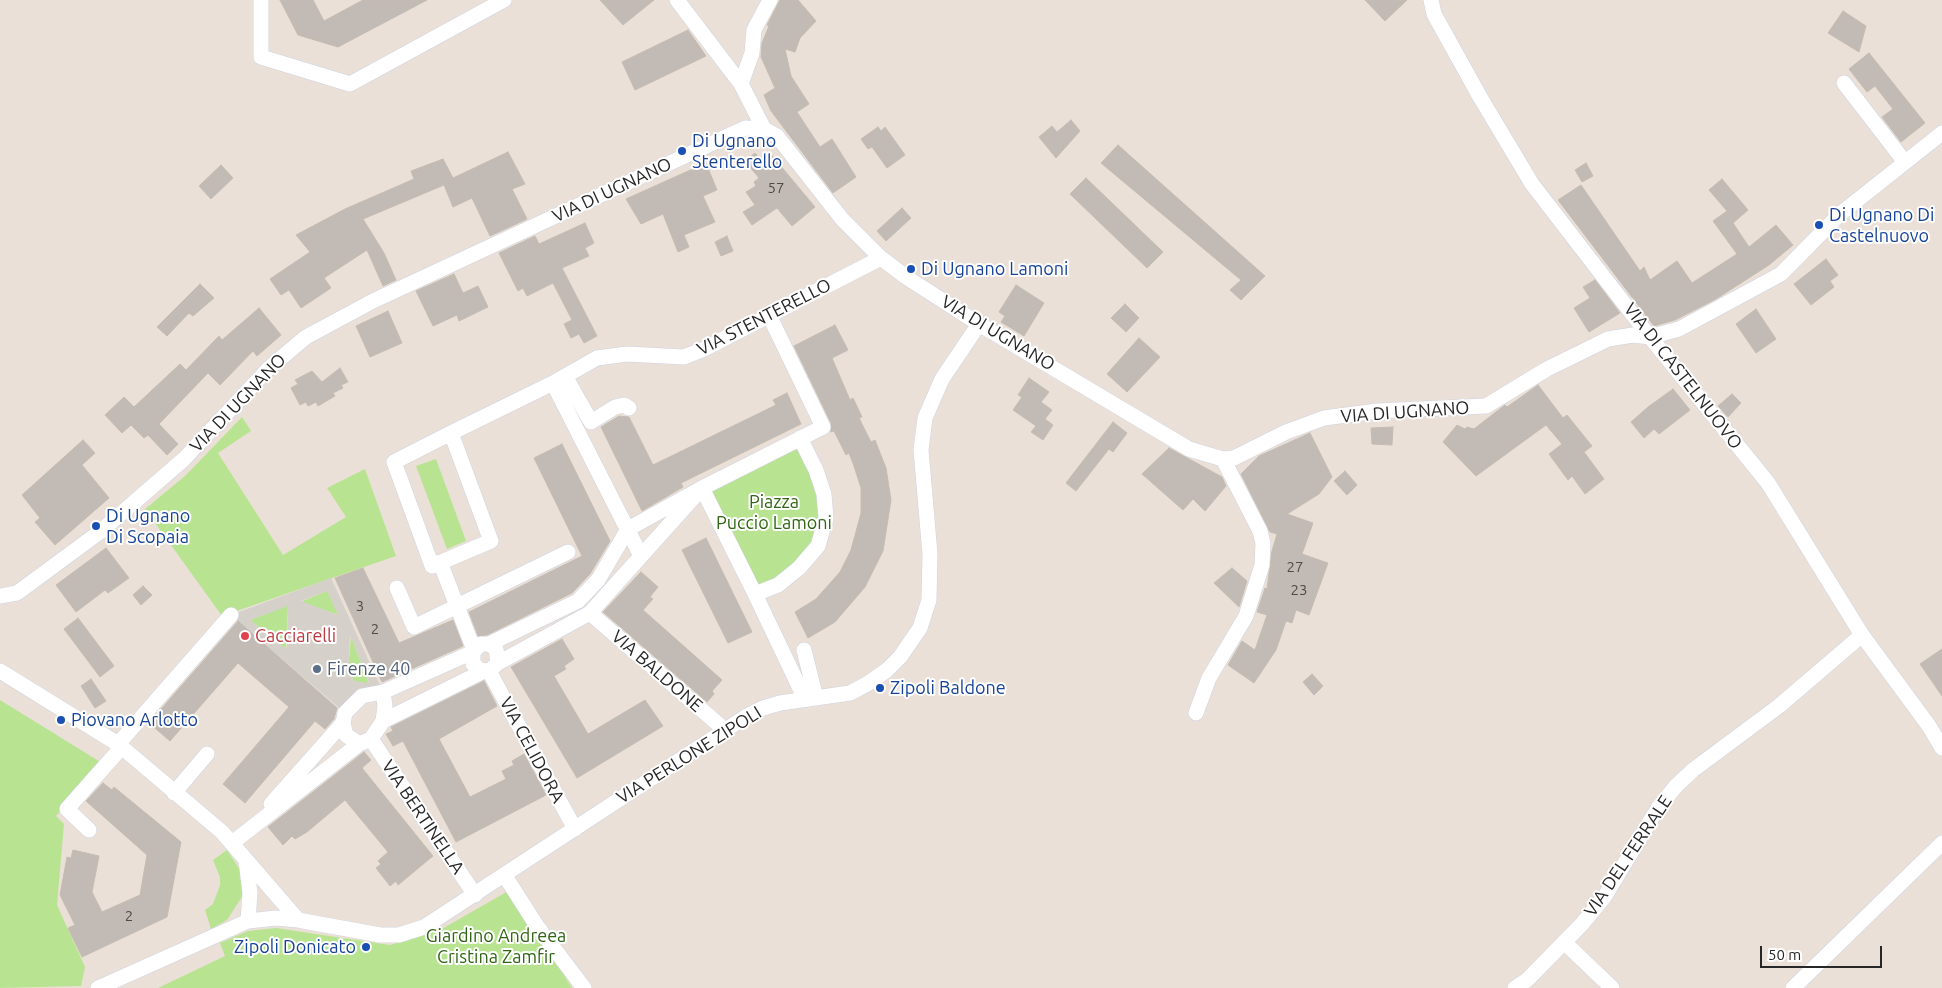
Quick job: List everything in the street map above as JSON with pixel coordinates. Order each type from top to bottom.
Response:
[{"type":"street","points":[[261,0],[261,57],[350,84],[504,0]]},
{"type":"street","points":[[677,0],[741,84],[764,129]]},
{"type":"street","points":[[741,84],[752,53],[754,30],[770,0]]},
{"type":"street","name":"VIA DI CASTELNUOVO","points":[[1431,0],[1434,14],[1470,81],[1532,184],[1650,337],[1768,483],[1862,635],[1929,726],[1942,748]]},
{"type":"street","points":[[1844,83],[1904,161]]},
{"type":"street","name":"VIA DI UGNANO","points":[[0,596],[16,593],[101,531],[184,458],[269,368],[306,337],[372,301],[740,130],[750,128],[764,129],[780,139],[842,219],[880,258],[979,324],[1189,448],[1223,459],[1234,458],[1286,432],[1324,418],[1377,411],[1486,406],[1553,366],[1608,339],[1633,335],[1650,337],[1688,325],[1772,280],[1810,246],[1840,214],[1904,161],[1942,133]]},
{"type":"street","name":"VIA STENTERELLO","points":[[473,651],[440,562],[432,566],[394,462],[559,380],[597,358],[611,355],[684,357],[704,349],[880,258]]},
{"type":"street","points":[[245,833],[343,723],[345,712],[353,702],[362,696],[383,692],[473,651],[481,644],[489,644],[578,602],[598,580],[628,529],[702,488],[823,426],[769,315]]},
{"type":"street","name":"VIA PERLONE ZIPOLI","points":[[98,988],[248,921],[276,918],[298,920],[368,934],[399,934],[431,924],[574,828],[725,730],[763,708],[810,698],[850,693],[887,670],[910,644],[925,616],[931,576],[922,479],[923,429],[934,393],[979,324]]},
{"type":"street","points":[[559,380],[591,422],[615,407],[624,405],[629,408]]},
{"type":"street","points":[[559,380],[641,556]]},
{"type":"street","points":[[440,562],[491,542],[451,433]]},
{"type":"street","points":[[755,594],[778,584],[799,568],[818,546],[826,518],[824,494],[819,478],[800,438]]},
{"type":"street","points":[[1196,713],[1209,678],[1246,616],[1262,565],[1263,543],[1260,531],[1223,459]]},
{"type":"street","points":[[702,488],[810,698]]},
{"type":"street","points":[[232,843],[365,742],[382,721],[490,668],[590,613],[702,488]]},
{"type":"street","points":[[397,588],[414,627],[568,552]]},
{"type":"street","name":"VIA BALDONE","points":[[590,613],[725,730]]},
{"type":"street","points":[[90,830],[67,810],[231,614]]},
{"type":"street","name":"VIA DEL FERRALE","points":[[1526,985],[1605,896],[1658,808],[1676,786],[1694,770],[1779,706],[1862,635]]},
{"type":"street","points":[[489,644],[498,653],[490,668]]},
{"type":"street","points":[[804,650],[810,698]]},
{"type":"street","points":[[473,651],[473,664],[490,668]]},
{"type":"street","name":"VIA CELIDORA","points":[[490,668],[574,828]]},
{"type":"street","points":[[0,671],[119,746],[232,843],[298,920]]},
{"type":"street","points":[[382,721],[385,706],[383,692]]},
{"type":"street","name":"VIA BERTINELLA","points":[[343,723],[346,735],[365,742],[475,896]]},
{"type":"street","points":[[174,793],[207,754]]},
{"type":"street","points":[[1793,988],[1942,843]]},
{"type":"street","points":[[246,858],[250,893],[248,921]]},
{"type":"street","points":[[505,876],[537,926],[584,988]]},
{"type":"street","points":[[1564,942],[1612,988]]},
{"type":"green space","points":[[242,417],[251,431],[218,453],[283,555],[346,517],[327,488],[365,469],[396,556],[222,616],[145,509],[185,476]]},
{"type":"green space","name":"Piazza Puccio Lamoni","points":[[800,447],[820,500],[821,518],[815,539],[789,570],[759,588],[710,492]]},
{"type":"green space","points":[[436,459],[466,541],[447,549],[416,466]]},
{"type":"green space","points":[[327,591],[339,615],[300,602]]},
{"type":"green space","points":[[288,605],[286,649],[250,620]]},
{"type":"green space","points":[[351,636],[369,684],[354,681],[348,670]]},
{"type":"green space","points":[[0,700],[102,763],[56,816],[64,824],[57,905],[85,967],[81,986],[0,988]]},
{"type":"green space","points":[[227,850],[240,870],[243,895],[227,920],[211,929],[205,910],[213,904],[220,885],[220,877],[213,860]]},
{"type":"green space","name":"Giardino Andreea Cristina Zamfir","points":[[510,890],[572,988],[158,988],[225,956],[220,943],[248,931],[276,928],[390,945],[440,930]]},
{"type":"shaded area","points":[[331,578],[383,692],[345,713],[231,615]],"holes":[[[327,591],[338,615],[301,601]],[[288,606],[287,648],[286,649],[250,620]],[[350,637],[351,637],[369,683],[354,681],[348,670]]]},
{"type":"building","points":[[280,0],[313,0],[324,21],[363,0],[427,0],[338,47],[298,35]]},
{"type":"building","points":[[600,0],[654,0],[623,25]]},
{"type":"building","points":[[780,0],[798,0],[816,21],[800,38],[795,52],[785,49],[791,76],[809,104],[797,112],[820,147],[832,139],[856,177],[833,193],[771,111],[764,95],[775,88],[761,57],[762,43],[769,26],[767,25]]},
{"type":"building","points":[[1365,0],[1407,0],[1385,21]]},
{"type":"building","points":[[1843,11],[1866,26],[1859,52],[1828,33]]},
{"type":"building","points":[[688,30],[706,56],[635,90],[622,62]]},
{"type":"building","points":[[1869,53],[1925,123],[1901,142],[1882,117],[1893,109],[1875,86],[1867,92],[1849,69]]},
{"type":"building","points":[[1071,120],[1080,131],[1056,158],[1039,137],[1052,126],[1057,132]]},
{"type":"building","points":[[878,127],[881,131],[885,127],[905,155],[887,168],[872,147],[868,149],[861,139]]},
{"type":"building","points":[[1118,145],[1265,276],[1241,300],[1230,290],[1241,280],[1101,163]]},
{"type":"building","points":[[508,152],[525,184],[512,189],[527,219],[490,236],[472,198],[453,207],[444,185],[363,219],[384,253],[396,280],[383,286],[367,250],[324,278],[331,288],[301,308],[289,290],[281,295],[270,279],[310,252],[296,235],[345,209],[414,179],[411,171],[443,159],[453,178]]},
{"type":"building","points":[[769,152],[815,207],[792,226],[777,208],[752,225],[743,212],[755,205],[746,192],[756,186],[754,182],[759,178],[745,161],[755,153],[760,159]]},
{"type":"building","points":[[706,163],[717,190],[703,196],[715,222],[684,235],[689,247],[678,252],[663,214],[641,224],[626,199]]},
{"type":"building","points":[[1586,163],[1593,176],[1582,182],[1575,170]]},
{"type":"building","points":[[221,165],[233,178],[211,199],[199,186]]},
{"type":"building","points":[[1086,178],[1163,252],[1147,268],[1070,194]]},
{"type":"building","points":[[1722,179],[1748,210],[1733,223],[1749,247],[1776,225],[1793,245],[1769,265],[1716,299],[1675,320],[1654,326],[1558,200],[1581,185],[1640,271],[1644,267],[1650,280],[1677,261],[1692,283],[1737,254],[1713,221],[1727,211],[1709,190]]},
{"type":"building","points":[[902,208],[911,218],[886,241],[877,231]]},
{"type":"building","points":[[585,223],[594,243],[585,248],[589,256],[562,268],[597,336],[584,343],[579,334],[571,338],[564,324],[572,320],[553,283],[527,296],[523,288],[518,291],[499,253],[535,236],[539,244]]},
{"type":"building","points":[[727,236],[733,251],[721,256],[715,242]]},
{"type":"building","points":[[1826,259],[1838,275],[1830,281],[1834,287],[1811,305],[1794,284]]},
{"type":"building","points":[[454,274],[463,293],[478,286],[488,307],[459,321],[457,315],[433,326],[416,291]]},
{"type":"building","points":[[1595,280],[1620,313],[1589,332],[1574,308],[1590,298],[1583,287]]},
{"type":"building","points":[[200,284],[214,298],[193,316],[189,313],[167,336],[157,327]]},
{"type":"building","points":[[1016,285],[1044,303],[1024,336],[1001,322],[1005,316],[999,312]]},
{"type":"building","points":[[1125,304],[1139,318],[1126,332],[1111,318]]},
{"type":"building","points":[[259,308],[281,335],[257,356],[253,351],[220,385],[208,373],[159,424],[178,444],[167,455],[148,435],[144,438],[131,425],[122,433],[105,415],[124,397],[134,407],[180,364],[186,370],[219,336],[222,340]]},
{"type":"building","points":[[1756,309],[1776,339],[1756,353],[1736,324]]},
{"type":"building","points":[[388,311],[402,343],[370,357],[356,326]]},
{"type":"building","points":[[835,325],[848,350],[832,358],[850,400],[853,398],[862,417],[859,418],[871,442],[875,440],[886,468],[891,500],[883,551],[865,587],[835,622],[808,638],[795,612],[816,599],[840,572],[851,550],[861,513],[861,488],[849,453],[846,455],[834,431],[831,432],[831,423],[794,346]]},
{"type":"building","points":[[1139,338],[1160,357],[1127,392],[1107,374]]},
{"type":"building","points":[[340,368],[348,382],[341,385],[343,388],[333,393],[335,396],[318,406],[316,402],[308,406],[306,402],[300,405],[291,388],[298,384],[295,380],[312,371],[322,382]]},
{"type":"building","points":[[1029,378],[1049,392],[1041,402],[1052,410],[1045,419],[1053,425],[1043,440],[1031,432],[1036,426],[1013,410],[1022,397],[1018,395]]},
{"type":"building","points":[[1538,385],[1563,418],[1567,415],[1592,446],[1584,452],[1604,479],[1585,494],[1572,476],[1568,480],[1549,454],[1562,444],[1546,425],[1476,476],[1443,442],[1457,425],[1465,429],[1467,427],[1474,429],[1505,405],[1507,407]]},
{"type":"building","points":[[1673,389],[1690,410],[1659,434],[1654,429],[1644,438],[1631,422]]},
{"type":"building","points":[[787,393],[801,424],[681,483],[683,487],[642,511],[601,427],[619,416],[629,417],[653,465],[776,405],[773,400]]},
{"type":"building","points":[[1732,394],[1741,403],[1728,417],[1718,406]]},
{"type":"building","points":[[1113,422],[1127,433],[1113,452],[1109,449],[1076,491],[1066,483]]},
{"type":"building","points":[[1393,427],[1392,445],[1372,444],[1371,428]]},
{"type":"building","points":[[1310,433],[1332,477],[1319,494],[1287,514],[1313,523],[1302,554],[1328,563],[1309,615],[1296,610],[1292,623],[1286,621],[1276,650],[1254,683],[1228,665],[1242,641],[1255,650],[1267,615],[1257,612],[1265,588],[1267,589],[1272,551],[1277,534],[1270,532],[1241,474],[1259,456]]},
{"type":"building","points":[[83,440],[95,453],[82,465],[109,498],[55,545],[35,522],[40,518],[22,495]]},
{"type":"building","points":[[562,444],[610,541],[590,574],[572,593],[487,635],[478,636],[469,612],[582,556],[534,458]]},
{"type":"building","points":[[1169,448],[1222,477],[1226,486],[1205,511],[1193,499],[1183,510],[1142,474]]},
{"type":"building","points":[[1345,471],[1357,485],[1347,495],[1334,481]]},
{"type":"building","points":[[706,538],[752,632],[728,643],[682,550]]},
{"type":"building","points":[[106,548],[129,578],[108,593],[105,590],[76,612],[56,585]]},
{"type":"building","points":[[363,568],[399,643],[453,620],[463,646],[382,682],[335,578]]},
{"type":"building","points":[[1232,568],[1247,581],[1239,607],[1214,583]]},
{"type":"building","points":[[641,572],[658,587],[650,597],[653,599],[643,610],[722,680],[712,691],[714,694],[707,702],[603,612]]},
{"type":"building","points":[[143,586],[152,595],[141,605],[133,595]]},
{"type":"building","points":[[78,618],[114,666],[100,677],[64,629]]},
{"type":"building","points":[[238,621],[337,708],[334,719],[325,729],[315,721],[245,803],[223,784],[289,707],[238,663],[170,741],[149,723]]},
{"type":"building","points":[[562,639],[574,659],[564,666],[566,669],[554,676],[588,734],[645,700],[663,726],[577,778],[511,667]]},
{"type":"building","points":[[1942,649],[1942,696],[1920,664]]},
{"type":"building","points":[[1312,674],[1323,686],[1314,695],[1303,682]]},
{"type":"building","points":[[91,679],[106,701],[95,708],[81,686]]},
{"type":"building","points":[[484,681],[497,706],[439,739],[470,797],[506,779],[502,771],[514,765],[512,761],[524,754],[546,795],[456,842],[403,741],[393,746],[386,734],[393,731],[391,727]]},
{"type":"building","points":[[364,752],[371,760],[362,768],[433,856],[398,885],[396,881],[390,886],[376,868],[381,864],[378,861],[388,852],[345,800],[307,832],[295,839],[292,836],[283,845],[268,827]]},
{"type":"building","points":[[103,783],[112,790],[114,787],[181,842],[167,917],[82,957],[68,928],[75,925],[60,895],[67,857],[71,858],[73,850],[99,856],[92,892],[102,912],[140,895],[147,855],[86,801]]},
{"type":"place","name":"Di Ugnano Stenterello","points":[[682,151]]},
{"type":"place","name":"Di Ugnano Di Castelnuovo","points":[[1819,225]]},
{"type":"place","name":"Di Ugnano Lamoni","points":[[911,269]]},
{"type":"place","name":"Di Ugnano Di Scopaia","points":[[96,526]]},
{"type":"place","name":"Cacciarelli","points":[[245,636]]},
{"type":"place","name":"Firenze 40","points":[[317,669]]},
{"type":"place","name":"Zipoli Baldone","points":[[880,688]]},
{"type":"place","name":"Piovano Arlotto","points":[[61,720]]},
{"type":"place","name":"Zipoli Donicato","points":[[366,947]]}]
